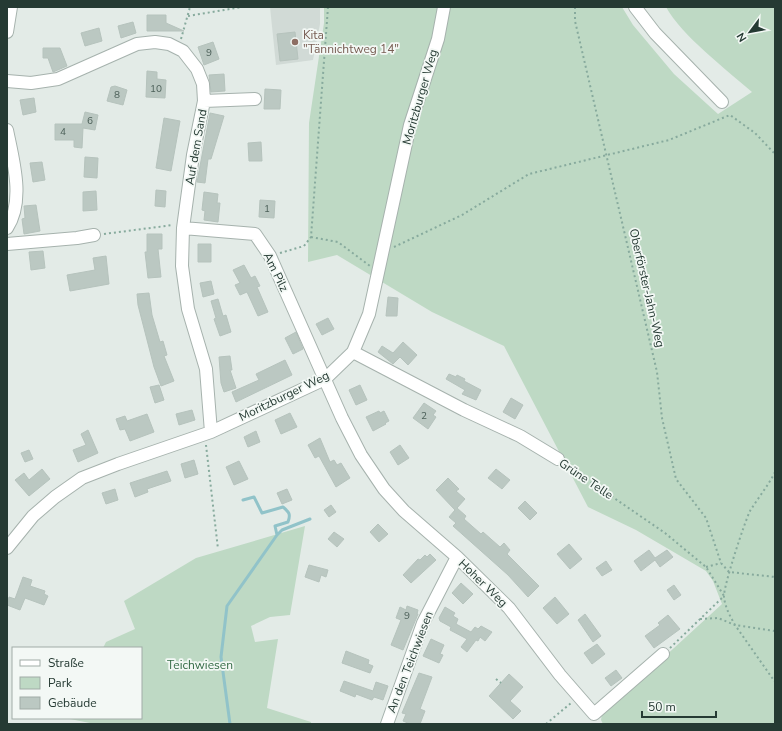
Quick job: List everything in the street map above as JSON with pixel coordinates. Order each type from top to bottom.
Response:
[{"type":"street","points":[[7,32],[11,7]]},
{"type":"street","name":"Moritzburger Weg","points":[[7,548],[33,516],[55,496],[82,478],[208,433],[325,378],[353,352],[366,326],[384,251],[410,125],[438,39],[444,7]]},
{"type":"street","points":[[636,7],[655,33],[722,102]]},
{"type":"street","name":"Auf dem Sand","points":[[7,81],[30,83],[58,79],[137,44],[155,42],[169,44],[183,51],[197,68],[202,84],[204,102],[180,226],[184,286],[206,369],[208,433]]},
{"type":"street","points":[[204,102],[255,99]]},
{"type":"street","points":[[7,130],[15,178],[15,206],[7,228]]},
{"type":"street","name":"Am Pilz","points":[[180,226],[255,234],[270,256],[325,378]]},
{"type":"street","points":[[7,244],[77,238],[94,235]]},
{"type":"street","name":"Grüne Telle","points":[[353,352],[464,410],[520,436],[558,460]]},
{"type":"street","name":"Hoher Weg","points":[[325,378],[361,455],[384,489],[404,511],[457,558],[509,608],[560,675],[594,714],[663,654]]},
{"type":"street","name":"An den Teichwiesen","points":[[387,724],[423,623],[457,558]]},
{"type":"path","points":[[180,42],[190,7]]},
{"type":"path","points":[[188,16],[242,7]]},
{"type":"path","points":[[270,256],[304,246],[311,237],[328,7]]},
{"type":"path","name":"Oberförster-Jahn-Weg","points":[[575,7],[575,21],[657,372],[662,418],[676,479],[706,518],[721,563]]},
{"type":"path","points":[[384,251],[424,234],[462,215],[529,174],[669,140],[730,116],[755,133],[775,154]]},
{"type":"path","points":[[94,235],[180,226]]},
{"type":"path","points":[[311,237],[338,242],[378,272]]},
{"type":"path","points":[[208,433],[218,549]]},
{"type":"path","name":"Grüne Telle","points":[[558,460],[665,533],[706,567],[724,596]]},
{"type":"path","points":[[775,472],[769,484],[750,512],[729,572],[724,596],[728,614],[775,682]]},
{"type":"path","points":[[706,567],[721,563],[729,572],[775,577]]},
{"type":"path","points":[[663,654],[724,596]]},
{"type":"path","points":[[700,619],[718,618],[736,625],[775,631]]},
{"type":"path","points":[[496,679],[501,683]]},
{"type":"path","points":[[546,724],[570,704],[581,698]]},
{"type":"shaded area","name":"Kita \"Tännichtweg 14\"","points":[[270,7],[320,7],[320,24],[313,60],[276,65]]},
{"type":"green space","points":[[324,7],[622,7],[633,25],[674,74],[718,114],[752,92],[693,40],[673,18],[666,7],[775,7],[775,724],[603,724],[601,720],[602,714],[722,604],[713,581],[706,571],[636,530],[588,507],[504,346],[432,312],[337,255],[308,262],[309,123],[324,23]]},
{"type":"green space","name":"Teichwiesen","points":[[305,526],[290,615],[270,617],[251,626],[255,642],[278,639],[267,708],[311,722],[311,724],[95,724],[70,719],[142,719],[142,647],[104,647],[106,642],[135,629],[124,601],[196,558]]},
{"type":"building","points":[[147,15],[166,15],[166,23],[184,31],[147,31]]},
{"type":"building","points":[[133,22],[136,33],[121,38],[118,26]]},
{"type":"building","points":[[99,28],[102,41],[85,46],[81,33]]},
{"type":"building","points":[[295,32],[298,59],[280,61],[277,34]]},
{"type":"building","points":[[213,42],[219,59],[204,65],[198,47]]},
{"type":"building","points":[[43,48],[60,48],[67,66],[53,72],[48,58],[43,58]]},
{"type":"building","points":[[147,71],[157,72],[157,79],[166,80],[165,98],[146,97]]},
{"type":"building","points":[[224,74],[225,91],[211,92],[209,75]]},
{"type":"building","points":[[115,86],[127,90],[123,105],[107,101],[111,87]]},
{"type":"building","points":[[265,89],[281,90],[280,109],[264,109]]},
{"type":"building","points":[[34,98],[36,112],[23,115],[20,100]]},
{"type":"building","points":[[85,112],[98,115],[95,130],[83,128],[82,148],[74,147],[74,140],[55,140],[55,124],[82,124]]},
{"type":"building","points":[[210,113],[224,116],[211,159],[208,159],[205,183],[197,182]]},
{"type":"building","points":[[164,118],[180,121],[171,171],[156,168]]},
{"type":"building","points":[[261,142],[262,161],[249,161],[248,143]]},
{"type":"building","points":[[85,157],[98,158],[97,178],[84,177]]},
{"type":"building","points":[[42,162],[45,180],[33,182],[30,163]]},
{"type":"building","points":[[156,190],[166,191],[165,207],[155,206]]},
{"type":"building","points":[[96,191],[97,210],[83,211],[83,192]]},
{"type":"building","points":[[204,192],[218,194],[217,203],[220,203],[218,222],[204,220],[205,211],[202,210]]},
{"type":"building","points":[[260,200],[275,201],[274,218],[259,217]]},
{"type":"building","points":[[36,205],[40,231],[24,234],[22,219],[25,218],[24,206]]},
{"type":"building","points":[[147,234],[162,234],[162,249],[158,249],[161,277],[148,278],[145,252],[147,252]]},
{"type":"building","points":[[198,244],[211,244],[211,262],[198,262]]},
{"type":"building","points":[[43,251],[45,268],[31,270],[29,252]]},
{"type":"building","points":[[106,256],[109,284],[70,291],[67,275],[95,270],[93,258]]},
{"type":"building","points":[[244,265],[251,278],[255,276],[260,286],[257,287],[268,312],[258,316],[247,292],[240,295],[235,285],[240,283],[233,270]]},
{"type":"building","points":[[211,281],[214,294],[203,297],[200,283]]},
{"type":"building","points":[[149,293],[152,315],[160,342],[163,341],[167,355],[164,356],[174,381],[161,386],[154,367],[138,305],[137,294]]},
{"type":"building","points":[[388,297],[398,298],[397,316],[386,316]]},
{"type":"building","points":[[218,299],[223,316],[226,315],[231,332],[220,336],[214,319],[216,318],[211,301]]},
{"type":"building","points":[[328,318],[334,329],[322,335],[316,324]]},
{"type":"building","points":[[296,332],[303,349],[293,354],[285,338]]},
{"type":"building","points":[[403,342],[417,355],[408,365],[400,357],[393,364],[378,352],[382,346],[393,353]]},
{"type":"building","points":[[230,356],[232,370],[230,370],[236,388],[224,392],[221,383],[219,357]]},
{"type":"building","points":[[285,360],[292,375],[236,402],[232,392],[259,380],[256,374]]},
{"type":"building","points":[[449,374],[456,377],[457,375],[465,379],[464,381],[481,390],[476,400],[462,394],[465,390],[446,379]]},
{"type":"building","points":[[159,385],[164,400],[155,403],[150,387]]},
{"type":"building","points":[[360,385],[367,400],[356,405],[349,390]]},
{"type":"building","points":[[511,398],[523,405],[515,419],[503,412]]},
{"type":"building","points":[[424,403],[436,411],[433,415],[436,417],[428,429],[413,418]]},
{"type":"building","points":[[192,410],[195,420],[179,425],[176,414]]},
{"type":"building","points":[[379,411],[380,413],[384,411],[389,421],[373,431],[366,417]]},
{"type":"building","points":[[290,413],[297,427],[281,434],[275,420]]},
{"type":"building","points":[[147,414],[154,432],[130,441],[125,429],[120,430],[116,419],[125,416],[127,421]]},
{"type":"building","points":[[88,430],[98,453],[78,462],[73,450],[86,445],[81,434]]},
{"type":"building","points":[[256,431],[260,442],[248,447],[244,437]]},
{"type":"building","points":[[320,438],[330,462],[334,460],[337,465],[341,463],[350,478],[336,487],[319,456],[315,458],[308,445]]},
{"type":"building","points":[[400,445],[409,458],[398,465],[390,452]]},
{"type":"building","points":[[29,450],[33,459],[25,462],[21,453]]},
{"type":"building","points":[[194,460],[198,474],[185,478],[181,464]]},
{"type":"building","points":[[239,461],[248,479],[234,485],[226,467]]},
{"type":"building","points":[[42,469],[50,479],[29,496],[15,480],[24,473],[29,480]]},
{"type":"building","points":[[496,469],[510,480],[502,489],[488,478]]},
{"type":"building","points":[[167,471],[171,481],[147,489],[148,492],[135,497],[130,483]]},
{"type":"building","points":[[448,478],[459,489],[456,491],[465,499],[457,508],[466,516],[464,519],[481,534],[483,532],[500,547],[504,543],[510,550],[507,554],[539,586],[528,597],[508,575],[453,526],[456,523],[449,517],[455,510],[436,490]]},
{"type":"building","points":[[115,489],[118,500],[106,504],[102,493]]},
{"type":"building","points":[[287,489],[292,500],[282,504],[277,493]]},
{"type":"building","points":[[525,501],[537,513],[530,520],[518,508]]},
{"type":"building","points":[[331,505],[336,512],[329,517],[324,510]]},
{"type":"building","points":[[378,524],[388,534],[379,542],[370,532]]},
{"type":"building","points":[[334,532],[344,539],[337,547],[328,539]]},
{"type":"building","points":[[569,544],[582,559],[570,569],[557,554]]},
{"type":"building","points":[[649,550],[655,558],[667,550],[673,557],[660,567],[655,560],[641,571],[634,561]]},
{"type":"building","points":[[430,554],[436,560],[411,583],[403,575],[418,559],[420,560],[425,555],[427,557]]},
{"type":"building","points":[[606,561],[612,570],[602,576],[596,568]]},
{"type":"building","points":[[309,565],[328,570],[326,577],[321,575],[319,582],[305,577]]},
{"type":"building","points":[[23,577],[32,580],[30,586],[45,591],[44,594],[48,596],[44,605],[25,598],[20,610],[7,605],[9,597],[15,599]]},
{"type":"building","points":[[461,583],[473,594],[463,604],[452,593]]},
{"type":"building","points":[[674,585],[681,595],[674,600],[667,590]]},
{"type":"building","points":[[555,597],[569,614],[557,624],[543,608]]},
{"type":"building","points":[[407,606],[418,610],[418,614],[403,650],[391,645],[401,620],[396,618],[400,607],[406,610]]},
{"type":"building","points":[[445,607],[455,613],[453,616],[458,619],[456,624],[471,632],[475,627],[478,629],[481,626],[492,632],[485,641],[480,637],[478,641],[476,640],[467,652],[461,647],[467,639],[450,630],[451,627],[440,621],[439,618]]},
{"type":"building","points":[[585,614],[601,636],[593,642],[578,620]]},
{"type":"building","points":[[668,615],[680,629],[654,648],[645,636],[660,625],[658,623]]},
{"type":"building","points":[[431,639],[444,645],[440,654],[443,655],[439,663],[423,656]]},
{"type":"building","points":[[597,644],[605,654],[592,664],[584,653]]},
{"type":"building","points":[[346,651],[369,660],[368,664],[373,666],[370,673],[342,663]]},
{"type":"building","points":[[616,670],[622,678],[611,686],[605,678]]},
{"type":"building","points":[[419,673],[432,677],[420,709],[425,711],[420,724],[410,724],[403,721],[406,714],[402,713]]},
{"type":"building","points":[[509,674],[523,687],[510,701],[521,711],[513,719],[489,696]]},
{"type":"building","points":[[344,681],[373,691],[376,682],[388,686],[383,700],[374,697],[372,700],[356,694],[355,697],[340,691]]},
{"type":"waterway","points":[[243,500],[254,497],[262,513],[283,507],[287,510],[289,513],[288,522],[275,526],[277,535]]},
{"type":"waterway","points":[[230,724],[221,657],[227,606],[277,535],[282,530],[310,519]]},
{"type":"place","name":"Kita \"Tännichtweg 14\"","points":[[295,42]]}]
